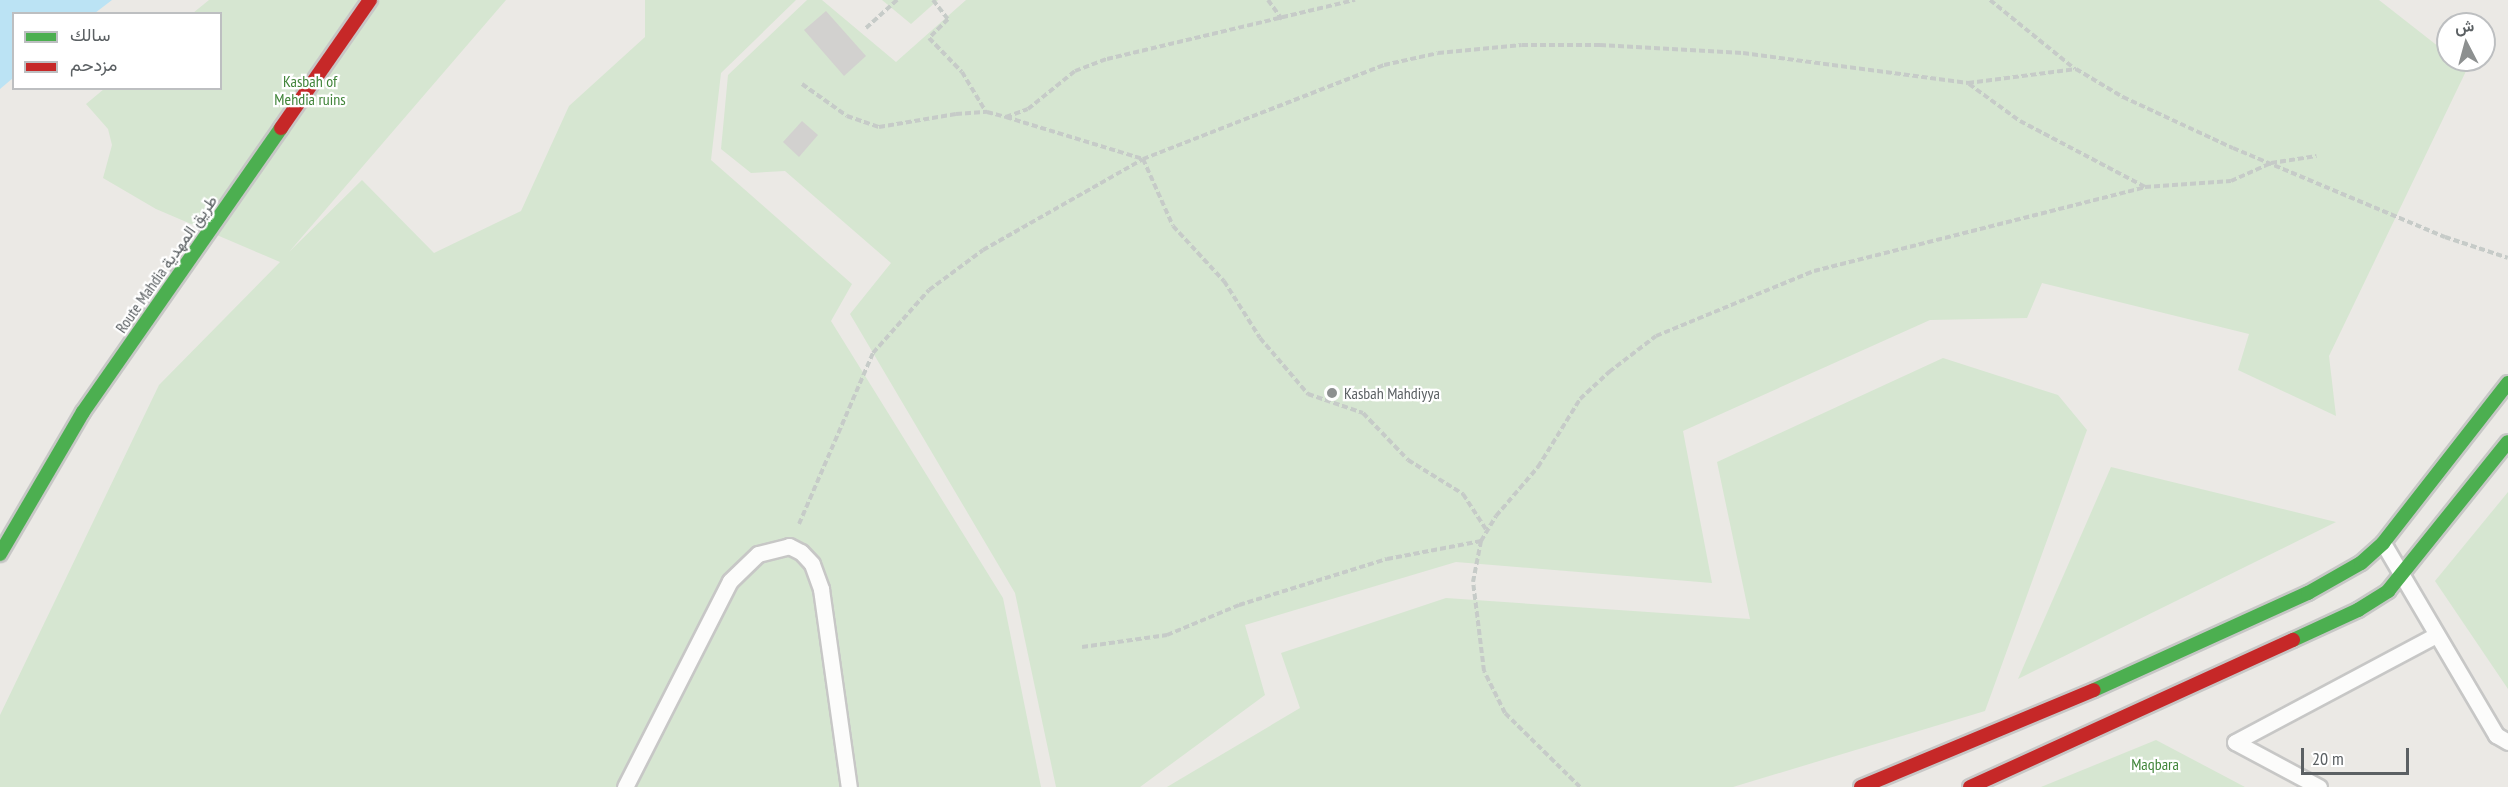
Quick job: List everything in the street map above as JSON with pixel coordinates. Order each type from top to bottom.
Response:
[{"type":"street","name":"Route Mahdia طريق المهدية","points":[[0,554],[83,412],[370,0]]},
{"type":"street","points":[[1861,787],[1967,747],[2308,593],[2361,563],[2383,543],[2508,383]]},
{"type":"street","points":[[1970,787],[2358,610],[2402,578],[2508,442]]},
{"type":"lane","points":[[2383,543],[2496,735],[2508,742]]},
{"type":"lane","points":[[625,787],[730,581],[744,564],[758,555],[789,546],[801,552],[812,564],[821,589],[849,787]]},
{"type":"lane","points":[[2319,787],[2235,742],[2436,635]]},
{"type":"path","points":[[866,28],[897,0]]},
{"type":"path","points":[[933,0],[948,19],[929,38],[962,72],[987,112]]},
{"type":"path","points":[[1268,0],[1282,19]]},
{"type":"path","points":[[1006,117],[1028,109],[1075,71],[1355,0]]},
{"type":"path","points":[[1990,0],[2076,69],[2123,97],[2445,237],[2508,258]]},
{"type":"path","points":[[789,546],[873,353],[929,290],[983,250],[1143,159],[1384,65],[1474,50],[1600,45],[1743,53],[1968,83],[2076,69]]},
{"type":"path","points":[[1968,83],[2020,121],[2145,187]]},
{"type":"path","points":[[802,84],[847,116],[879,127],[933,116],[987,112],[1143,159],[1173,226],[1224,280],[1260,338],[1308,394],[1363,413],[1408,460],[1463,494],[1487,531]]},
{"type":"path","points":[[1580,787],[1505,713],[1484,671],[1473,582],[1481,541],[1538,466],[1580,399],[1656,336],[1814,271],[2145,187],[2231,181],[2271,163],[2316,156]]},
{"type":"path","points":[[1082,647],[1167,635],[1239,605],[1387,559],[1481,541]]},
{"type":"green space","name":"Kasbah of Mehdia ruins","points":[[209,0],[506,0],[289,252],[362,180],[434,253],[521,211],[569,106],[645,37],[645,0],[796,0],[721,73],[711,160],[852,284],[831,321],[1003,598],[1041,787],[0,787],[0,715],[159,385],[280,262],[156,209],[103,178],[112,145],[108,129],[86,104],[103,90],[222,90],[222,12],[194,12]]},
{"type":"green space","name":"Kasbah Mahdiyya","points":[[807,0],[822,0],[896,62],[966,0],[2379,0],[2436,45],[2436,72],[2466,72],[2329,356],[2336,416],[2238,370],[2249,334],[2042,283],[2027,318],[1930,320],[1683,431],[1712,583],[1456,562],[1245,625],[1265,695],[1140,787],[1056,787],[1015,593],[850,314],[891,263],[785,171],[751,173],[721,149],[728,75]]},
{"type":"green space","points":[[882,0],[938,0],[911,24]]},
{"type":"green space","points":[[1943,358],[2058,395],[2087,430],[1985,711],[1733,787],[1167,787],[1300,708],[1281,653],[1446,598],[1750,619],[1717,462]]},
{"type":"green space","points":[[2111,467],[2336,522],[2018,679]]},
{"type":"green space","points":[[2508,492],[2508,689],[2435,581]]},
{"type":"green space","name":"Maqbara","points":[[2156,740],[2245,787],[2041,787]]},
{"type":"water","points":[[0,0],[112,0],[96,12],[12,12],[12,79],[0,89]]},
{"type":"building","points":[[826,11],[866,56],[844,76],[804,30]]},
{"type":"building","points":[[802,121],[818,135],[799,157],[783,142]]},
{"type":"traffic: fast","points":[[0,554],[83,412],[281,128]]},
{"type":"traffic: fast","points":[[2094,690],[2308,593],[2361,563],[2383,543],[2508,383]]},
{"type":"traffic: fast","points":[[2293,640],[2358,610],[2388,591],[2508,442]]},
{"type":"traffic: jam","points":[[281,128],[370,0]]},
{"type":"traffic: jam","points":[[1970,787],[2293,640]]},
{"type":"traffic: jam","points":[[1861,787],[2094,690]]},
{"type":"place","name":"Kasbah Mahdiyya","points":[[1332,393]]}]
